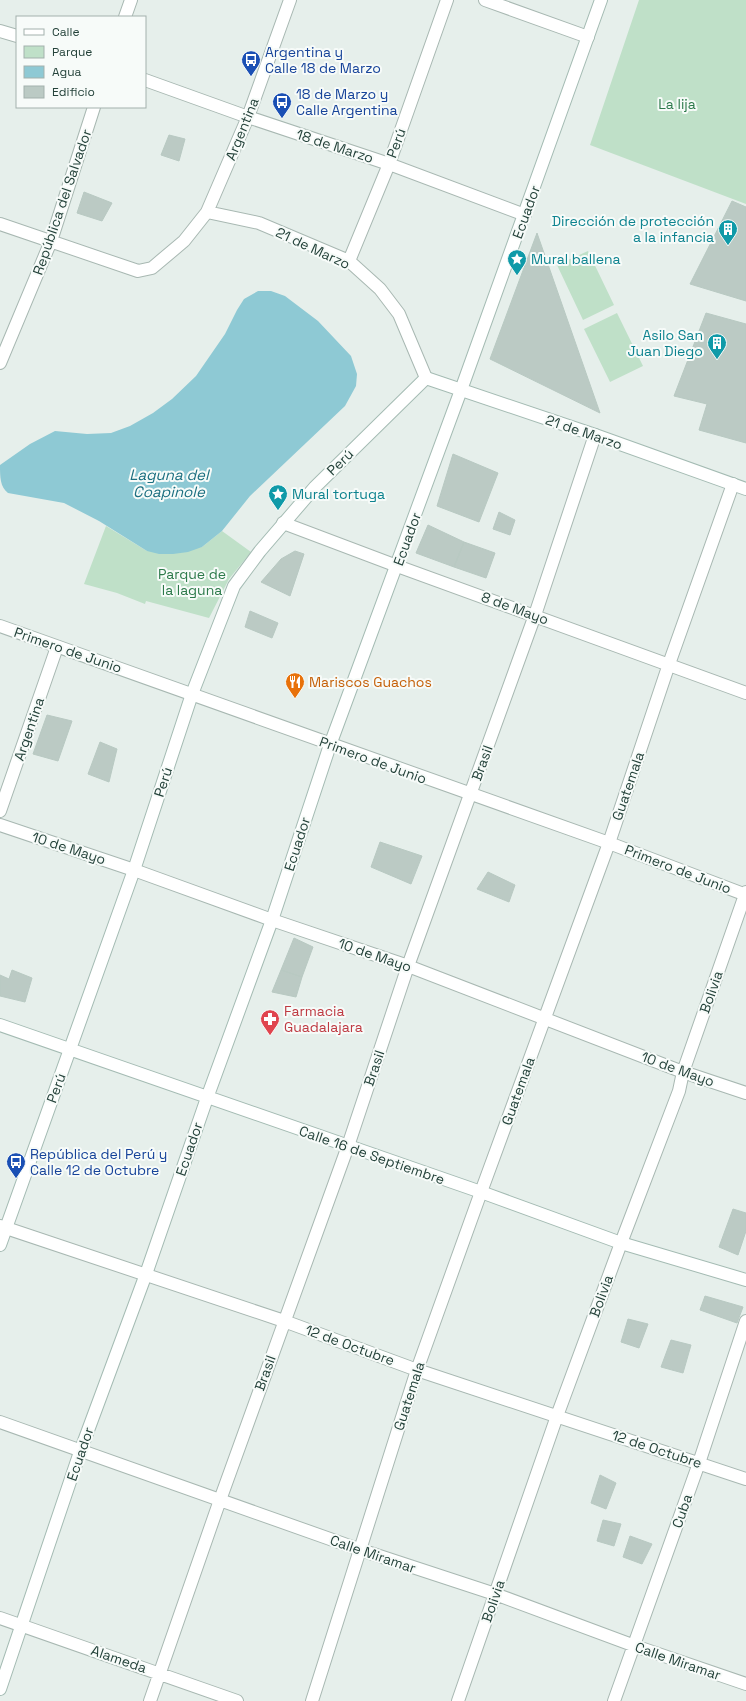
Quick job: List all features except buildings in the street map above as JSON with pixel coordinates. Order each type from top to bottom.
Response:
[{"type":"street","points":[[125,16],[131,0]]},
{"type":"street","name":"Argentina","points":[[207,212],[248,117],[290,0]]},
{"type":"street","name":"Perú","points":[[349,261],[388,164],[447,0]]},
{"type":"street","points":[[485,0],[588,37]]},
{"type":"street","name":"Ecuador","points":[[0,1690],[80,1452],[146,1274],[207,1098],[272,920],[330,745],[525,215],[601,0]]},
{"type":"street","points":[[0,30],[16,36]]},
{"type":"street","name":"18 de Marzo","points":[[146,80],[248,117],[388,164],[525,215]]},
{"type":"street","name":"República del Salvador","points":[[0,363],[51,241],[94,108]]},
{"type":"street","points":[[0,224],[138,271],[152,268],[184,241],[207,212]]},
{"type":"street","name":"21 de Marzo","points":[[207,212],[259,223],[349,261],[380,289],[399,314],[426,378],[595,435],[746,489]]},
{"type":"street","name":"Perú","points":[[0,1245],[3,1227],[70,1050],[134,870],[192,694],[234,586],[283,523],[315,487],[426,378]]},
{"type":"street","name":"Brasil","points":[[150,1701],[220,1500],[348,1146],[408,966],[535,615],[595,435]]},
{"type":"street","name":"Guatemala","points":[[312,1701],[417,1370],[609,843],[669,664],[733,484]]},
{"type":"street","name":"8 de Mayo","points":[[283,523],[746,693]]},
{"type":"street","name":"Primero de Junio","points":[[0,626],[470,795],[609,843],[746,894]]},
{"type":"street","name":"Argentina","points":[[0,811],[57,647]]},
{"type":"street","name":"10 de Mayo","points":[[0,825],[134,870],[272,920],[408,966],[683,1072],[746,1092]]},
{"type":"street","name":"Bolivia","points":[[458,1701],[557,1416],[620,1242],[679,1091],[683,1072],[746,894]]},
{"type":"street","name":"Calle 16 de Septiembre","points":[[0,1025],[481,1192],[620,1242],[746,1280]]},
{"type":"street","name":"12 de Octubre","points":[[3,1227],[284,1321],[417,1370],[746,1479]]},
{"type":"street","name":"Cuba","points":[[614,1701],[635,1646],[699,1463],[746,1321]]},
{"type":"street","name":"Calle Miramar","points":[[0,1422],[80,1452],[361,1550],[495,1594],[635,1646],[746,1684]]},
{"type":"street","name":"Alameda","points":[[0,1618],[237,1701]]},
{"type":"green space","name":"La lija","points":[[639,0],[746,0],[746,204],[590,145]]},
{"type":"green space","points":[[588,251],[614,305],[583,320],[557,265]]},
{"type":"green space","points":[[617,313],[643,366],[610,382],[584,329]]},
{"type":"green space","name":"Parque de la laguna","points":[[106,526],[147,551],[202,547],[222,531],[251,552],[229,579],[209,618],[146,601],[145,604],[117,593],[84,584]]},
{"type":"water","name":"Laguna del Coapinole","points":[[258,291],[271,291],[285,296],[318,321],[351,356],[357,374],[356,386],[345,406],[250,496],[222,531],[202,547],[188,552],[173,554],[159,554],[147,551],[99,521],[64,503],[8,493],[5,491],[1,481],[0,465],[30,444],[55,431],[87,434],[111,433],[130,426],[153,413],[172,399],[196,376],[225,334],[244,299]]},
{"type":"place","name":"Argentina y Calle 18 de Marzo","points":[[251,77]]},
{"type":"place","name":"18 de Marzo y Calle Argentina","points":[[282,119]]},
{"type":"place","name":"Dirección de protección a la infancia","points":[[728,246]]},
{"type":"place","name":"Mural ballena","points":[[517,276]]},
{"type":"place","name":"Asilo San Juan Diego","points":[[717,360]]},
{"type":"place","name":"Mural tortuga","points":[[278,511]]},
{"type":"place","name":"Mariscos Guachos","points":[[295,699]]},
{"type":"place","name":"Farmacia Guadalajara","points":[[270,1036]]},
{"type":"place","name":"República del Perú y Calle 12 de Octubre","points":[[16,1179]]}]
